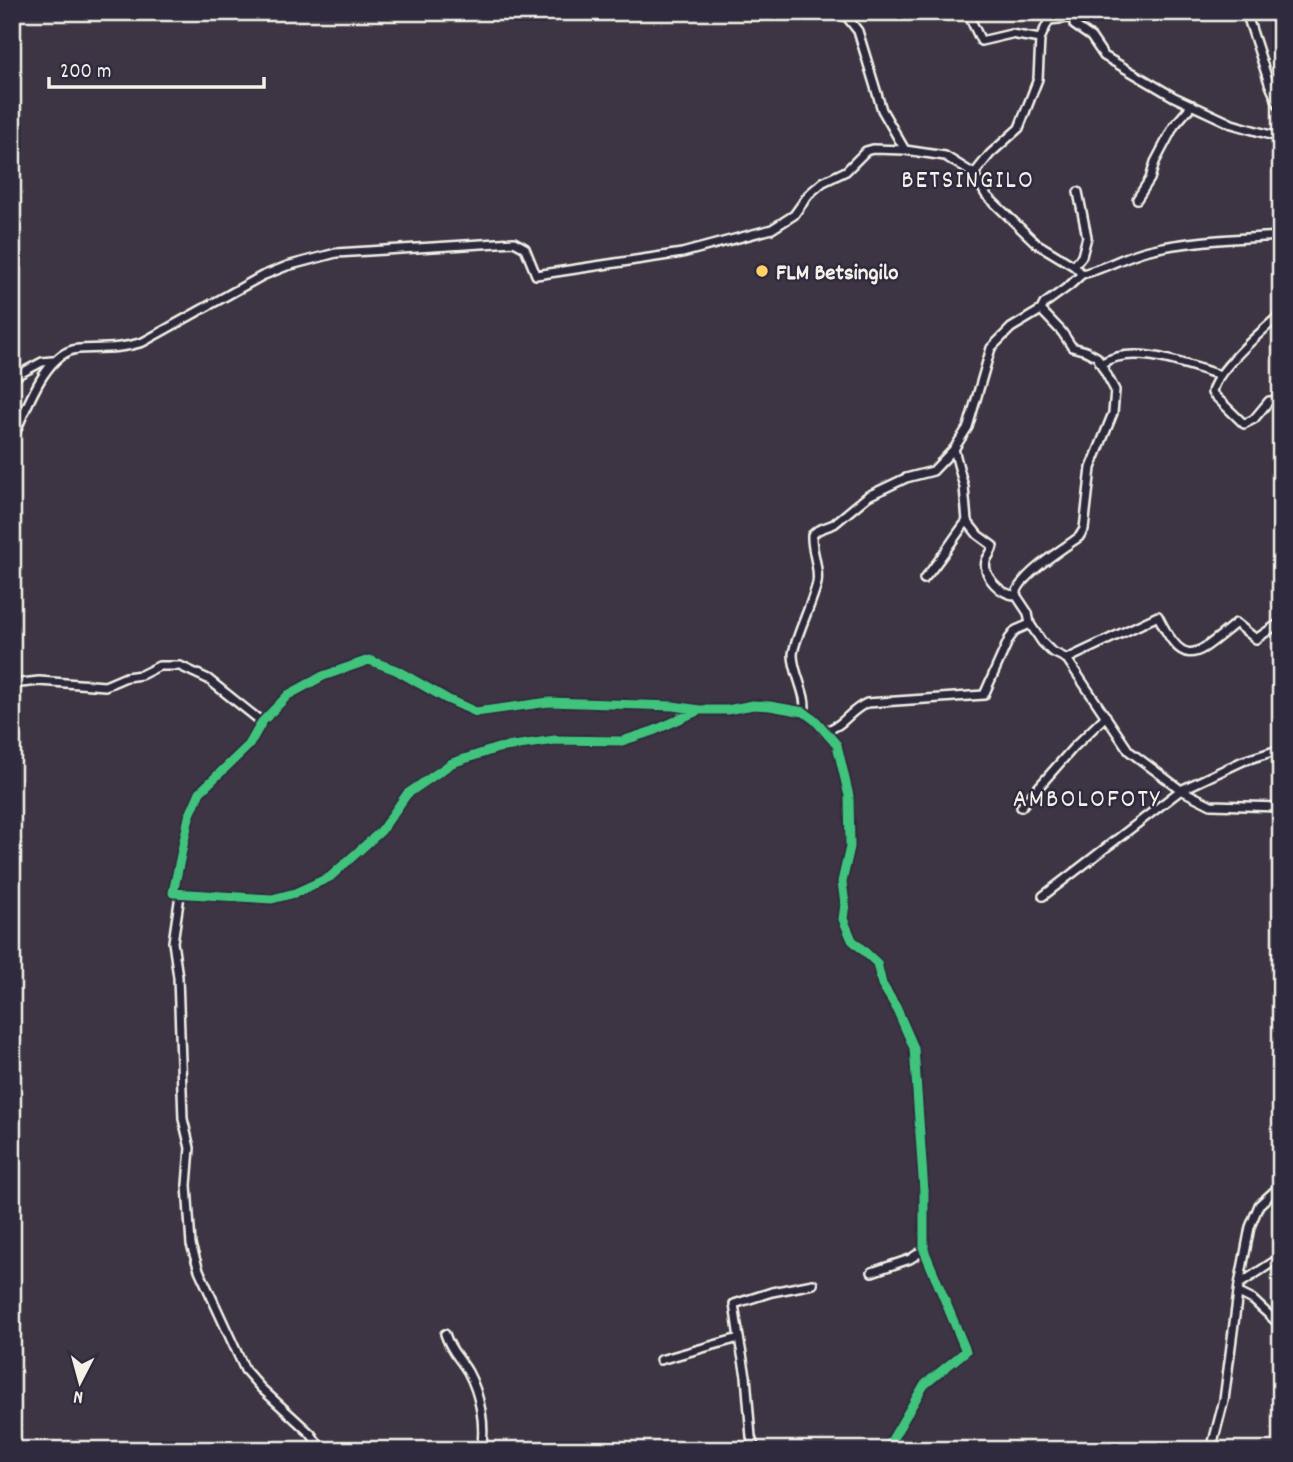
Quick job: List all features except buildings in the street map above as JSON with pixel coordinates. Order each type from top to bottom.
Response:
[{"type":"street","points":[[843,12],[858,31],[882,110],[905,150]]},
{"type":"street","points":[[967,12],[981,41],[1010,34],[1040,39]]},
{"type":"street","points":[[1040,12],[1049,20],[1074,19],[1088,16],[1089,12]]},
{"type":"street","points":[[1246,12],[1269,83],[1281,110]]},
{"type":"street","points":[[1074,19],[1074,25],[1091,37],[1104,56],[1174,97],[1232,124],[1281,138]]},
{"type":"street","points":[[974,174],[990,154],[1019,128],[1038,79],[1040,39],[1049,20]]},
{"type":"street","points":[[1137,199],[1150,179],[1155,162],[1174,126],[1192,105]]},
{"type":"street","points":[[12,378],[34,365],[52,361],[73,349],[128,347],[143,342],[262,276],[287,266],[336,253],[514,242],[525,248],[536,275],[682,253],[772,229],[794,215],[809,194],[823,182],[846,171],[866,151],[873,149],[905,150],[945,156],[974,174],[986,195],[1036,243],[1074,265],[1082,274]]},
{"type":"street","points":[[1074,265],[1082,257],[1087,237],[1078,192]]},
{"type":"street","points":[[804,712],[807,701],[797,680],[793,651],[808,615],[818,580],[812,535],[834,524],[868,496],[906,478],[933,471],[954,449],[968,428],[991,348],[1012,328],[1041,310],[1044,304],[1082,274],[1100,270],[1147,250],[1281,236]]},
{"type":"street","points":[[1041,310],[1072,347],[1086,351],[1102,363],[1115,390],[1116,400],[1091,468],[1084,529],[1079,537],[1029,575],[1017,587],[1016,595],[1042,642],[1051,651],[1067,659],[1129,751],[1181,790],[1211,805],[1279,806]]},
{"type":"street","points":[[1281,314],[1254,338],[1212,387],[1212,393],[1244,424],[1254,419],[1269,401],[1275,401],[1281,408]]},
{"type":"street","points":[[1102,363],[1120,356],[1143,355],[1220,375]]},
{"type":"street","points":[[12,440],[52,361]]},
{"type":"street","points":[[954,449],[964,487],[967,521],[978,535],[993,546],[985,564],[998,588],[1003,593],[1016,595]]},
{"type":"street","points":[[924,579],[967,521]]},
{"type":"street","points":[[1067,659],[1158,616],[1169,639],[1182,652],[1190,654],[1199,653],[1236,623],[1256,639],[1281,622]]},
{"type":"street","points":[[824,731],[838,727],[853,710],[867,703],[984,695],[1009,639],[1016,631],[1030,624]]},
{"type":"street","points":[[700,710],[653,731],[622,741],[555,740],[498,748],[452,763],[407,794],[382,831],[330,877],[295,894],[271,899],[173,893],[190,817],[200,792],[249,745],[262,722],[288,695],[300,687],[369,660],[396,670],[476,712],[549,702],[673,706],[700,710],[727,710],[753,705],[804,712],[837,745],[849,796],[850,847],[842,882],[845,904],[843,919],[852,940],[877,963],[882,984],[896,1007],[914,1048],[924,1192],[924,1250],[966,1351],[924,1385],[886,1450]]},
{"type":"street","points":[[12,684],[39,681],[105,686],[126,677],[141,675],[159,666],[180,666],[208,679],[262,722]]},
{"type":"street","points":[[1021,807],[1073,747],[1106,716]]},
{"type":"street","points":[[1043,896],[1181,790],[1242,761],[1281,749]]},
{"type":"street","points":[[180,895],[173,942],[178,977],[183,1119],[190,1148],[187,1185],[191,1245],[199,1270],[246,1370],[261,1388],[311,1434],[322,1450]]},
{"type":"street","points":[[1211,1450],[1224,1400],[1239,1289],[1254,1214],[1259,1205],[1281,1185]]},
{"type":"street","points":[[872,1272],[911,1259],[924,1250]]},
{"type":"street","points":[[1239,1289],[1281,1257]]},
{"type":"street","points":[[755,1450],[751,1437],[746,1376],[734,1304],[772,1292],[813,1284]]},
{"type":"street","points":[[1239,1289],[1281,1326]]},
{"type":"street","points":[[445,1334],[451,1350],[470,1375],[481,1412],[481,1450]]},
{"type":"street","points":[[660,1360],[739,1338]]},
{"type":"cycle path","points":[[700,710],[653,731],[622,741],[555,740],[498,748],[452,763],[407,794],[381,831],[330,877],[295,893],[272,899],[173,893],[189,817],[200,792],[249,745],[262,722],[288,695],[323,676],[369,660],[396,670],[476,712],[549,702],[673,706],[700,710],[727,710],[753,705],[804,712],[816,721],[837,745],[849,796],[850,847],[842,882],[845,904],[843,919],[852,940],[877,963],[882,984],[896,1007],[914,1048],[924,1192],[924,1250],[966,1351],[924,1385],[886,1450]]},
{"type":"place","name":"FLM Betsingilo","points":[[762,271]]},
{"type":"district","name":"BETSINGILO","points":[[968,178]]},
{"type":"district","name":"AMBOLOFOTY","points":[[1087,797]]}]
